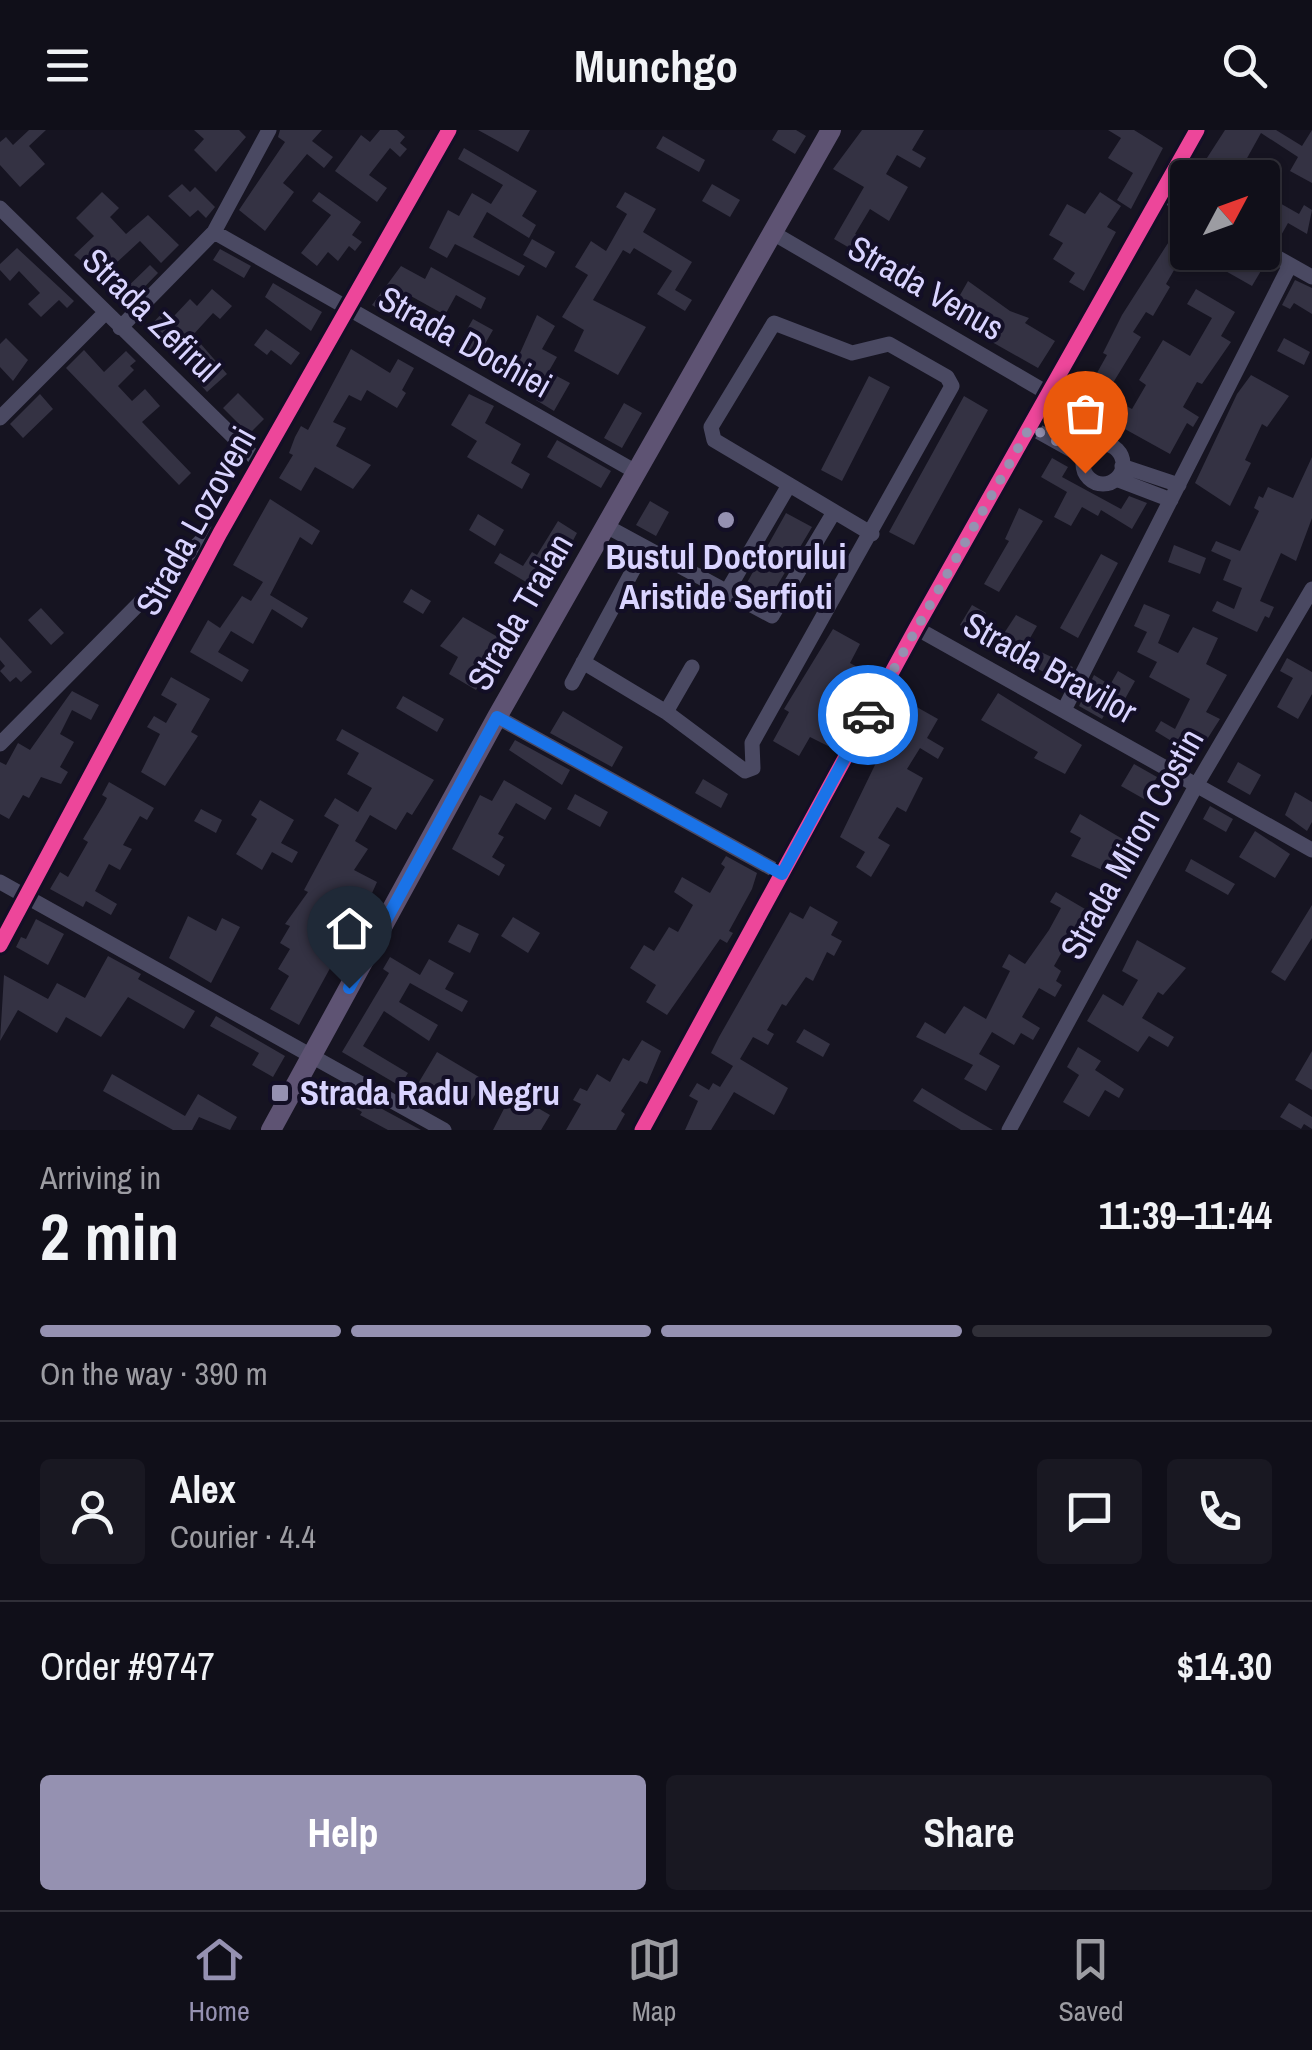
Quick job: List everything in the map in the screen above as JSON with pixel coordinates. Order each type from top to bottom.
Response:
[{"type":"main road","name":"Strada Traian","points":[[270,1130],[497,717],[831,130]]},
{"type":"street","points":[[120,328],[214,232],[270,130]]},
{"type":"street","name":"Strada Lozoveni","points":[[0,945],[220,533],[350,312],[449,130]]},
{"type":"street","points":[[642,1130],[916,628],[1197,130]]},
{"type":"street","points":[[1160,193],[1170,198]]},
{"type":"street","name":"Strada Zefirul","points":[[0,208],[262,465]]},
{"type":"street","name":"Strada Dochiei","points":[[214,232],[636,472]]},
{"type":"street","name":"Strada Venus","points":[[772,233],[1049,394]]},
{"type":"street","points":[[1280,260],[1312,277]]},
{"type":"street","points":[[1064,710],[1290,265]]},
{"type":"street","points":[[0,418],[105,313]]},
{"type":"street","points":[[583,662],[666,712],[745,771],[753,768],[752,742],[872,534],[952,386],[948,377],[889,344],[852,353],[774,323],[710,427],[711,434],[714,440],[872,534]]},
{"type":"street","points":[[1030,427],[1084,456],[1089,479],[1101,484],[1119,472]]},
{"type":"street","points":[[1084,456],[1093,447],[1106,445],[1117,451],[1119,472]]},
{"type":"street","points":[[1119,472],[1175,493]]},
{"type":"street","points":[[726,593],[788,485]]},
{"type":"street","points":[[606,526],[767,616],[776,614],[834,512]]},
{"type":"street","points":[[0,744],[207,535],[220,533]]},
{"type":"street","points":[[572,683],[645,548]]},
{"type":"street","name":"Strada Miron Costin","points":[[1009,1130],[1197,784],[1312,590]]},
{"type":"street","name":"Strada Bravilor","points":[[916,628],[1312,850]]},
{"type":"street","points":[[666,712],[692,668]]},
{"type":"street","points":[[497,717],[782,874]]},
{"type":"street","points":[[0,882],[444,1130]]},
{"type":"building","points":[[29,130],[46,130],[29,146],[45,164],[20,187],[0,165],[0,142],[6,137],[13,145]]},
{"type":"building","points":[[194,130],[239,130],[246,137],[216,172],[194,150],[204,139]]},
{"type":"building","points":[[280,130],[322,130],[312,141],[333,157],[324,168],[307,154],[283,183],[294,192],[265,231],[239,210],[285,142],[278,137]]},
{"type":"building","points":[[380,130],[397,130],[405,137],[400,143],[407,149],[400,157],[390,148],[369,175],[387,188],[377,202],[335,171],[361,135],[370,142]]},
{"type":"building","points":[[478,130],[530,130],[518,152]]},
{"type":"building","points":[[778,130],[796,130],[806,136],[795,154],[772,140]]},
{"type":"building","points":[[862,130],[924,130],[912,150],[926,158],[920,168],[897,155],[886,174],[908,187],[889,221],[870,209],[855,234],[875,245],[867,258],[834,239],[864,187],[833,169]]},
{"type":"building","points":[[1108,130],[1134,130],[1163,148],[1131,209],[1117,200],[1133,173],[1108,158],[1121,138]]},
{"type":"building","points":[[1225,130],[1276,130],[1302,146],[1312,130],[1312,183],[1290,171],[1298,157],[1261,133],[1246,160],[1206,160]]},
{"type":"building","points":[[663,136],[705,160],[699,172],[656,148]]},
{"type":"building","points":[[464,148],[537,191],[522,216],[536,225],[529,238],[487,212],[473,237],[525,266],[519,276],[455,244],[447,258],[429,248],[448,210],[459,216],[472,193],[491,204],[503,185],[458,159]]},
{"type":"building","points":[[182,184],[190,192],[195,187],[215,207],[206,218],[198,210],[190,217],[168,196]]},
{"type":"building","points":[[712,184],[740,200],[730,217],[702,201]]},
{"type":"building","points":[[102,192],[119,208],[110,217],[126,234],[148,215],[179,245],[161,263],[140,241],[101,277],[74,255],[94,236],[76,218]]},
{"type":"building","points":[[319,192],[361,222],[352,235],[362,242],[355,251],[349,246],[338,261],[328,252],[317,266],[301,253],[331,215],[312,201]]},
{"type":"building","points":[[625,192],[656,209],[643,232],[692,262],[675,290],[692,300],[685,311],[657,294],[672,271],[634,248],[630,254],[623,250],[593,300],[646,327],[618,375],[574,351],[584,330],[562,317],[588,275],[575,267],[591,241],[606,251],[627,214],[616,207]]},
{"type":"building","points":[[1100,192],[1121,206],[1107,227],[1116,232],[1084,291],[1069,282],[1075,273],[1053,259],[1063,243],[1049,235],[1067,204],[1085,214]]},
{"type":"building","points":[[1280,203],[1299,214],[1304,205],[1312,210],[1307,234],[1288,223],[1280,237]]},
{"type":"building","points":[[532,239],[555,252],[546,268],[523,255]]},
{"type":"building","points":[[1170,240],[1170,270],[1174,270],[1166,284],[1170,287],[1153,316],[1146,312],[1133,332],[1141,337],[1094,414],[1079,405],[1107,355],[1103,353],[1122,315]]},
{"type":"building","points":[[17,248],[74,301],[67,308],[59,300],[41,317],[28,304],[40,293],[19,271],[10,281],[0,270],[0,264]]},
{"type":"building","points":[[220,249],[251,266],[244,278],[213,260]]},
{"type":"building","points":[[907,264],[922,273],[913,288],[898,279]]},
{"type":"building","points":[[150,265],[158,273],[125,307],[116,298]]},
{"type":"building","points":[[401,266],[425,279],[431,267],[486,298],[481,309],[456,295],[445,315],[409,295],[395,319],[372,305]]},
{"type":"building","points":[[1224,270],[1261,270],[1252,286]]},
{"type":"building","points":[[1295,280],[1312,288],[1312,314],[1294,303],[1290,309],[1282,305]]},
{"type":"building","points":[[968,281],[1010,311],[1029,318],[1025,323],[1055,341],[1038,368],[992,342],[999,331],[969,313],[963,324],[948,316]]},
{"type":"building","points":[[273,283],[322,312],[311,331],[265,297]]},
{"type":"building","points":[[212,289],[232,306],[220,319],[213,313],[193,335],[227,374],[207,392],[198,382],[205,376],[168,338],[164,343],[148,328],[166,309],[174,316],[190,299],[197,306]]},
{"type":"building","points":[[1196,289],[1235,312],[1221,336],[1231,342],[1202,384],[1197,382],[1183,407],[1199,417],[1193,427],[1187,423],[1170,454],[1114,423],[1124,405],[1132,409],[1146,385],[1139,380],[1163,340],[1190,356],[1212,318],[1187,304]]},
{"type":"building","points":[[537,315],[555,326],[542,349],[557,357],[545,378],[516,362]]},
{"type":"building","points":[[473,319],[493,330],[478,356],[458,345]]},
{"type":"building","points":[[266,329],[300,353],[291,365],[271,350],[267,355],[254,345]]},
{"type":"building","points":[[6,338],[28,360],[13,381],[0,367],[0,344]]},
{"type":"building","points":[[1284,338],[1310,352],[1304,365],[1277,351]]},
{"type":"building","points":[[351,349],[390,373],[398,359],[414,368],[402,390],[406,393],[397,408],[367,390],[361,401],[349,395],[333,422],[346,428],[336,446],[371,465],[353,489],[315,467],[301,491],[279,478],[293,455],[289,453],[301,426],[308,430]]},
{"type":"building","points":[[84,350],[104,372],[126,351],[136,361],[130,366],[134,370],[118,386],[132,401],[145,389],[160,406],[142,422],[191,473],[179,485],[66,368]]},
{"type":"building","points":[[551,373],[570,383],[554,411],[536,400]]},
{"type":"building","points":[[1251,375],[1289,396],[1267,427],[1262,424],[1245,460],[1251,463],[1230,506],[1195,483],[1237,394]]},
{"type":"building","points":[[869,376],[890,387],[842,481],[821,470]]},
{"type":"building","points":[[238,393],[264,419],[249,434],[223,408]]},
{"type":"building","points":[[40,394],[53,409],[23,438],[10,424]]},
{"type":"building","points":[[469,394],[494,406],[485,423],[521,444],[511,463],[530,474],[522,489],[467,457],[477,441],[451,425]]},
{"type":"building","points":[[964,396],[988,410],[914,545],[889,532]]},
{"type":"building","points":[[624,403],[642,413],[622,448],[604,438]]},
{"type":"building","points":[[557,440],[611,471],[601,488],[547,457]]},
{"type":"building","points":[[1312,457],[1312,518],[1296,561],[1281,553],[1260,601],[1274,607],[1269,618],[1265,616],[1257,632],[1212,611],[1217,601],[1234,609],[1242,588],[1223,580],[1231,560],[1211,551],[1216,541],[1240,551],[1259,511],[1254,508],[1259,496],[1263,498],[1268,487],[1293,498]]},
{"type":"building","points":[[1052,458],[1068,467],[1062,477],[1121,509],[1129,496],[1147,503],[1132,529],[1101,510],[1098,516],[1082,507],[1071,526],[1054,517],[1067,492],[1041,477]]},
{"type":"building","points":[[270,499],[320,531],[312,545],[300,537],[270,595],[308,618],[302,628],[272,609],[253,644],[231,631],[218,652],[249,670],[242,682],[190,652],[208,620],[220,628],[242,596],[251,601],[263,582],[233,565]]},
{"type":"building","points":[[650,501],[669,512],[656,536],[636,525]]},
{"type":"building","points":[[1019,508],[1043,521],[999,592],[984,584],[1009,541],[1005,539]]},
{"type":"building","points":[[786,513],[812,527],[768,601],[744,588]]},
{"type":"building","points":[[478,514],[504,530],[495,546],[469,530]]},
{"type":"building","points":[[558,521],[577,533],[553,578],[545,573],[536,588],[494,563],[500,553],[523,566],[532,552],[537,555]]},
{"type":"building","points":[[1174,545],[1206,558],[1200,574],[1168,562]]},
{"type":"building","points":[[1101,554],[1118,563],[1078,638],[1060,628]]},
{"type":"building","points":[[411,589],[431,601],[423,614],[403,602]]},
{"type":"building","points":[[1144,604],[1170,615],[1158,643],[1178,653],[1193,627],[1218,638],[1206,664],[1227,675],[1206,712],[1220,719],[1190,766],[1172,755],[1178,745],[1155,731],[1161,721],[1175,729],[1190,699],[1149,677],[1157,662],[1137,652],[1147,632],[1134,626]]},
{"type":"building","points":[[972,605],[986,613],[974,633],[960,625]]},
{"type":"building","points":[[41,608],[64,633],[51,645],[28,620]]},
{"type":"building","points":[[1016,615],[1037,626],[1026,645],[1073,667],[1065,683],[995,647]]},
{"type":"building","points":[[463,617],[510,644],[503,655],[498,653],[476,690],[449,674],[458,657],[440,646]]},
{"type":"building","points":[[833,629],[860,644],[850,663],[873,676],[860,698],[846,690],[828,721],[840,727],[828,746],[810,737],[799,756],[773,741],[789,712],[784,709]]},
{"type":"building","points":[[0,637],[32,672],[21,682],[16,677],[10,682],[0,671],[5,666],[0,660]]},
{"type":"building","points":[[1287,658],[1312,672],[1312,694],[1298,719],[1277,707],[1293,678],[1280,671]]},
{"type":"building","points":[[1118,671],[1135,681],[1121,706],[1112,701],[1102,719],[1079,706],[1094,675],[1110,685]]},
{"type":"building","points":[[171,677],[210,699],[191,732],[198,736],[165,786],[141,772],[160,734],[147,727],[154,716],[166,723],[177,704],[161,695]]},
{"type":"building","points":[[72,691],[99,705],[91,720],[72,710],[60,734],[74,742],[60,767],[68,772],[61,784],[41,777],[29,798],[23,795],[9,819],[0,814],[0,762],[6,765],[18,743],[30,750]]},
{"type":"building","points":[[998,693],[1082,745],[1065,774],[1034,758],[1038,752],[981,720]]},
{"type":"building","points":[[403,696],[444,719],[437,732],[396,708]]},
{"type":"building","points":[[906,701],[938,719],[927,738],[944,748],[938,759],[920,748],[907,769],[923,778],[906,812],[897,807],[878,838],[890,845],[871,877],[856,867],[865,852],[840,837]]},
{"type":"building","points":[[563,711],[623,747],[612,767],[550,733]]},
{"type":"building","points":[[342,729],[434,780],[412,815],[407,812],[396,830],[370,815],[355,841],[368,849],[354,870],[377,882],[360,920],[352,915],[341,933],[329,926],[317,950],[334,961],[299,1025],[270,1009],[289,976],[278,969],[290,949],[280,943],[290,926],[285,924],[308,892],[304,890],[339,825],[324,816],[335,798],[358,812],[372,788],[347,774],[359,753],[336,740]]},
{"type":"building","points":[[515,740],[570,770],[562,785],[509,750]]},
{"type":"building","points":[[1238,762],[1261,775],[1250,795],[1227,782]]},
{"type":"building","points":[[1134,764],[1157,777],[1144,799],[1121,786]]},
{"type":"building","points":[[703,779],[728,794],[721,808],[695,793]]},
{"type":"building","points":[[504,780],[552,808],[545,820],[516,803],[498,834],[504,837],[492,857],[505,865],[499,876],[452,849],[480,795],[492,801]]},
{"type":"building","points":[[109,782],[154,808],[147,820],[140,816],[123,845],[132,849],[120,870],[109,864],[95,891],[117,904],[111,915],[86,901],[83,907],[50,889],[60,872],[68,877],[88,842],[83,839],[107,798],[102,795]]},
{"type":"building","points":[[1295,792],[1312,802],[1312,822],[1307,831],[1285,815]]},
{"type":"building","points":[[575,794],[608,812],[600,827],[567,809]]},
{"type":"building","points":[[260,800],[294,820],[281,843],[298,852],[292,863],[272,852],[262,870],[236,854],[257,819],[251,815]]},
{"type":"building","points":[[1210,806],[1233,819],[1226,832],[1203,819]]},
{"type":"building","points":[[201,809],[222,820],[216,833],[194,821]]},
{"type":"building","points":[[1080,814],[1138,848],[1131,860],[1124,856],[1113,875],[1071,856],[1081,838],[1070,832]]},
{"type":"building","points":[[1255,831],[1290,854],[1275,878],[1239,857]]},
{"type":"building","points":[[726,856],[757,873],[752,889],[729,931],[733,933],[727,943],[720,939],[667,1015],[646,1002],[656,985],[630,968],[644,945],[654,951],[669,927],[678,932],[693,905],[674,892],[682,877],[710,893],[725,867],[721,864]]},
{"type":"building","points":[[1191,859],[1235,884],[1228,895],[1185,871]]},
{"type":"building","points":[[1056,892],[1097,916],[1084,937],[1091,942],[1085,952],[1068,941],[1054,966],[1061,971],[1056,981],[1062,985],[1055,997],[1039,988],[1022,1017],[1040,1028],[1033,1040],[1021,1033],[1014,1045],[992,1032],[979,1054],[1000,1066],[986,1091],[964,1079],[973,1065],[916,1037],[925,1022],[945,1034],[964,1006],[986,1019],[1010,971],[1002,967],[1009,954],[1025,964],[1049,930],[1061,908],[1050,902]]},
{"type":"building","points":[[1312,905],[1312,938],[1285,981],[1271,972]]},
{"type":"building","points":[[810,906],[838,922],[831,935],[842,941],[834,956],[827,952],[813,981],[806,977],[786,1006],[782,1004],[767,1030],[774,1034],[768,1045],[753,1037],[740,1059],[788,1088],[774,1115],[734,1092],[711,1130],[685,1130],[698,1101],[689,1096],[697,1083],[709,1090],[713,1083],[720,1087],[733,1066],[711,1053],[719,1037],[790,912],[803,919]]},
{"type":"building","points":[[188,916],[216,931],[222,918],[240,927],[211,983],[169,958]]},
{"type":"building","points":[[513,917],[540,933],[528,953],[501,936]]},
{"type":"building","points":[[36,919],[64,934],[48,965],[16,947],[21,937],[26,939]]},
{"type":"building","points":[[458,924],[479,934],[470,953],[448,942]]},
{"type":"building","points":[[1137,940],[1186,968],[1163,995],[1158,992],[1142,1018],[1174,1037],[1168,1047],[1149,1036],[1138,1052],[1087,1021],[1103,994],[1123,1006],[1138,980],[1122,971]]},
{"type":"building","points":[[108,956],[141,974],[138,979],[195,1011],[184,1029],[128,997],[101,1037],[66,1017],[57,1033],[18,1010],[0,1041],[4,975],[48,999],[57,983],[85,998]]},
{"type":"building","points":[[390,957],[420,975],[429,959],[454,973],[445,989],[468,1001],[462,1012],[410,983],[399,1002],[438,1025],[429,1041],[384,1011],[363,1046],[408,1073],[400,1086],[342,1052],[389,973],[383,969]]},
{"type":"building","points":[[216,1016],[285,1056],[273,1077],[252,1065],[259,1053],[210,1026]]},
{"type":"building","points":[[804,1029],[830,1044],[823,1057],[796,1042]]},
{"type":"building","points":[[642,1040],[661,1051],[647,1084],[640,1081],[621,1111],[625,1114],[616,1130],[566,1130],[581,1104],[573,1100],[580,1088],[587,1091],[597,1074],[610,1082],[623,1058],[629,1061]]},
{"type":"building","points":[[1078,1047],[1101,1061],[1095,1070],[1124,1089],[1119,1098],[1105,1090],[1089,1117],[1063,1102],[1079,1075],[1067,1067]]},
{"type":"building","points":[[1312,1051],[1312,1090],[1295,1080]]},
{"type":"building","points":[[437,1052],[484,1080],[467,1108],[432,1087],[428,1094],[416,1087]]},
{"type":"building","points":[[112,1074],[185,1116],[198,1094],[237,1117],[230,1130],[199,1117],[192,1130],[173,1130],[103,1091]]},
{"type":"building","points":[[922,1088],[993,1130],[961,1130],[913,1101]]},
{"type":"building","points":[[351,1091],[421,1130],[388,1130],[360,1115],[362,1112],[345,1102]]},
{"type":"building","points":[[512,1093],[550,1115],[541,1130],[493,1130]]},
{"type":"building","points":[[1289,1103],[1312,1117],[1312,1129],[1304,1124],[1301,1129],[1280,1117]]},
{"type":"cycle path","points":[[0,945],[220,533],[449,130]]},
{"type":"cycle path","points":[[642,1130],[916,628],[1197,130]]},
{"type":"way so far","points":[[868,715],[1030,427],[1084,456],[1085,473]]},
{"type":"place","name":"Bustul Doctorului Aristide Serfioti","points":[[726,520]]},
{"type":"place","name":"Strada Radu Negru","points":[[280,1093]]},
{"type":"route","points":[[349,988],[497,717],[782,874],[868,715]]}]
